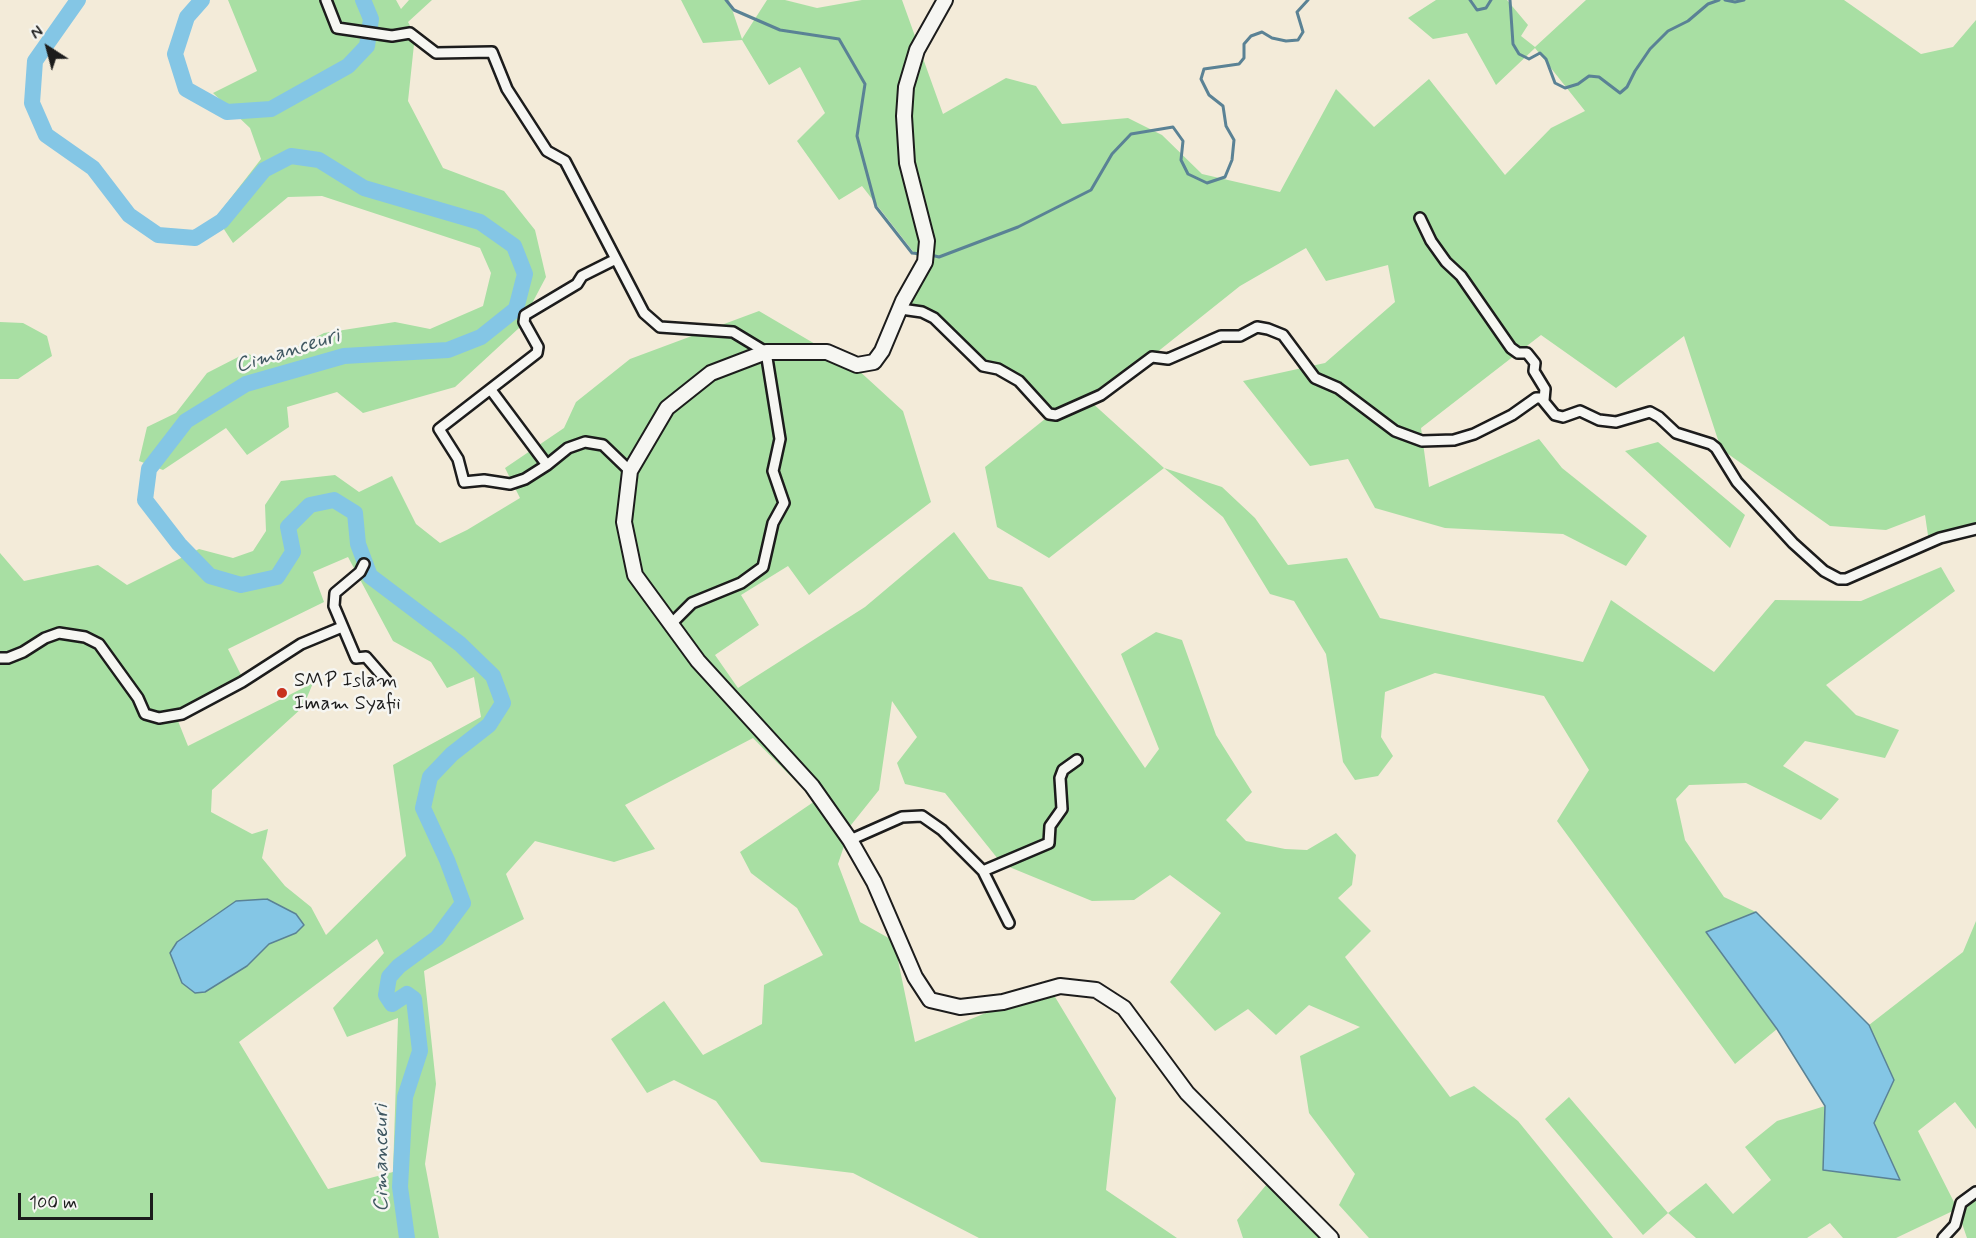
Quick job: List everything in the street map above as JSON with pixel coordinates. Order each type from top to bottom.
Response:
[{"type":"street","points":[[326,0],[337,28],[392,36],[410,33],[436,53],[492,52],[507,89],[547,151],[565,161],[614,260],[644,313],[660,327],[733,332],[766,352],[780,439],[773,471],[784,503],[773,523],[763,567],[741,583],[692,603],[671,624]]},
{"type":"street","points":[[945,0],[917,50],[906,87],[904,116],[908,163],[927,241],[926,255],[882,351],[874,362],[866,365],[857,365],[827,352],[766,352],[711,373],[668,408],[630,471],[624,522],[635,575],[698,661],[812,786],[850,840],[874,882],[915,976],[930,1000],[960,1007],[1003,1002],[1060,986],[1096,990],[1124,1008],[1186,1093],[1331,1238]]},
{"type":"street","points":[[1420,218],[1431,241],[1446,262],[1461,276],[1511,348],[1518,353],[1527,353],[1535,363],[1534,371],[1545,389],[1544,400]]},
{"type":"street","points":[[614,260],[582,276],[578,284],[525,315],[524,322],[538,347],[537,353],[440,429],[458,459],[464,482],[484,480],[510,484],[525,479],[548,465],[568,448],[585,442],[603,445],[630,471]]},
{"type":"street","points":[[901,309],[922,312],[934,318],[983,366],[998,369],[1019,381],[1049,414],[1056,415],[1101,395],[1152,357],[1168,359],[1221,336],[1240,336],[1257,327],[1283,335],[1316,378],[1338,388],[1395,431],[1422,441],[1454,441],[1473,434],[1512,415],[1536,398],[1544,400],[1555,415],[1563,417],[1580,411],[1599,420],[1616,422],[1650,412],[1676,433],[1716,448],[1737,482],[1793,543],[1824,571],[1839,579],[1846,579],[1940,538],[1976,530]]},
{"type":"street","points":[[490,390],[548,465]]},
{"type":"street","points":[[364,564],[360,572],[335,592],[334,606],[356,658],[366,657],[386,680]]},
{"type":"street","points":[[0,658],[8,658],[23,652],[45,638],[59,633],[85,636],[99,644],[138,698],[146,714],[159,718],[182,714],[242,682],[301,644],[342,627]]},
{"type":"street","points":[[983,871],[1049,843],[1050,826],[1062,809],[1060,778],[1063,770],[1077,760]]},
{"type":"street","points":[[850,840],[902,817],[922,816],[942,830],[983,871],[1009,923]]},
{"type":"street","points":[[1943,1238],[1955,1225],[1961,1203],[1976,1192]]},
{"type":"green space","points":[[228,0],[396,0],[401,9],[409,0],[432,0],[408,22],[415,35],[408,101],[443,168],[504,191],[535,230],[546,277],[519,328],[455,387],[363,413],[337,392],[287,407],[289,427],[247,455],[226,428],[163,470],[139,461],[147,427],[176,413],[207,373],[246,353],[268,362],[324,333],[395,322],[430,329],[483,306],[491,273],[480,248],[322,196],[288,197],[233,243],[216,217],[261,159],[250,128],[213,93],[257,71]]},
{"type":"green space","points":[[681,0],[729,0],[742,39],[767,0],[785,0],[817,8],[862,0],[902,0],[943,114],[1006,78],[1036,86],[1062,124],[1128,118],[1162,135],[1202,174],[1280,192],[1336,89],[1374,127],[1429,79],[1505,175],[1551,128],[1585,111],[1535,48],[1496,85],[1467,33],[1433,39],[1408,18],[1436,0],[1507,0],[1528,25],[1521,36],[1535,47],[1586,0],[1844,0],[1921,54],[1953,47],[1976,20],[1976,531],[1930,549],[1925,515],[1886,530],[1830,526],[1721,449],[1684,336],[1616,388],[1541,335],[1421,428],[1429,487],[1539,439],[1562,468],[1647,536],[1626,566],[1563,534],[1445,528],[1375,508],[1348,459],[1310,466],[1243,381],[1325,363],[1395,302],[1388,265],[1326,281],[1306,248],[1240,286],[1156,353],[1090,401],[1164,468],[1049,558],[997,527],[985,467],[1045,419],[1019,379],[976,365],[929,317],[900,311],[922,263],[862,186],[839,200],[797,141],[825,113],[800,67],[769,85],[742,40],[703,43]]},
{"type":"green space","points":[[759,311],[856,368],[903,411],[931,502],[809,595],[788,566],[741,595],[759,625],[715,655],[738,688],[865,607],[954,532],[989,579],[1022,587],[1145,768],[1159,749],[1121,654],[1156,632],[1182,640],[1216,735],[1252,792],[1226,820],[1246,841],[1285,849],[1307,850],[1336,833],[1356,855],[1352,885],[1338,898],[1371,931],[1345,957],[1450,1097],[1474,1086],[1518,1121],[1613,1238],[1369,1238],[1339,1205],[1355,1174],[1309,1113],[1300,1056],[1360,1027],[1309,1005],[1276,1035],[1248,1009],[1215,1031],[1170,982],[1221,913],[1170,875],[1134,900],[1092,901],[1002,864],[945,793],[905,784],[897,763],[917,737],[892,701],[879,790],[851,825],[838,864],[860,922],[894,941],[915,1042],[1049,987],[1116,1098],[1106,1190],[1177,1238],[979,1238],[853,1173],[761,1162],[716,1101],[674,1080],[647,1093],[611,1039],[664,1001],[703,1055],[762,1024],[764,985],[823,955],[797,908],[751,873],[740,852],[815,801],[753,738],[625,805],[655,849],[614,862],[535,841],[506,874],[524,919],[424,971],[436,1084],[425,1164],[439,1238],[0,1238],[0,553],[24,581],[98,565],[127,585],[199,549],[233,558],[253,551],[266,531],[265,505],[281,481],[335,475],[359,492],[392,476],[416,524],[440,543],[467,530],[520,498],[505,468],[564,428],[576,402],[630,359]],"holes":[[[348,557],[393,641],[431,662],[447,688],[474,677],[481,717],[393,765],[406,856],[326,935],[311,907],[285,886],[262,858],[268,829],[252,834],[211,812],[212,790],[303,707],[313,683],[188,746],[178,721],[242,677],[228,649],[324,602],[313,572]],[[296,914],[304,925],[296,933],[269,944],[247,966]],[[377,939],[384,953],[333,1008],[347,1037],[398,1018],[393,1172],[328,1189],[239,1042]]]},
{"type":"green space","points":[[0,322],[23,323],[47,336],[52,356],[18,379],[0,379]]},
{"type":"green space","points":[[1658,442],[1745,515],[1730,548],[1625,451]]},
{"type":"green space","points":[[1164,468],[1222,487],[1255,518],[1288,565],[1347,558],[1380,618],[1583,662],[1611,600],[1714,672],[1775,600],[1861,601],[1941,567],[1955,591],[1826,685],[1856,715],[1899,730],[1885,758],[1805,741],[1783,766],[1839,799],[1821,820],[1746,783],[1689,785],[1676,799],[1685,840],[1724,897],[1756,912],[1707,932],[1777,1029],[1735,1064],[1557,821],[1589,770],[1544,696],[1435,673],[1385,692],[1381,737],[1393,756],[1378,776],[1355,780],[1343,762],[1326,654],[1294,601],[1270,594],[1223,517]]},
{"type":"green space","points":[[1976,921],[1976,1129],[1955,1102],[1918,1131],[1957,1208],[1976,1193],[1976,1238],[1967,1238],[1957,1209],[1896,1238],[1843,1238],[1830,1223],[1807,1238],[1696,1238],[1668,1213],[1706,1183],[1733,1214],[1771,1180],[1745,1147],[1777,1121],[1825,1106],[1823,1170],[1900,1180],[1873,1122],[1894,1080],[1869,1025],[1963,952]]},
{"type":"green space","points":[[1569,1097],[1668,1213],[1643,1235],[1545,1119]]},
{"type":"green space","points":[[1272,1178],[1326,1238],[1243,1238],[1237,1220]]},
{"type":"water","points":[[267,899],[296,914],[304,925],[296,933],[269,944],[247,966],[205,992],[195,993],[182,983],[170,953],[177,942],[236,901]]},
{"type":"water","points":[[1756,912],[1869,1025],[1894,1080],[1874,1123],[1900,1180],[1823,1170],[1825,1106],[1777,1029],[1706,932]]},
{"type":"waterway","name":"Cimanceuri","points":[[78,0],[35,61],[32,103],[46,135],[93,168],[129,215],[158,235],[195,238],[222,221],[264,170],[291,156],[319,160],[364,188],[480,222],[514,246],[525,274],[516,309],[481,337],[448,350],[344,356],[246,384],[186,421],[149,469],[145,500],[179,544],[210,576],[241,585],[277,577],[293,552],[288,527],[310,505],[334,500],[355,513],[358,544],[370,576],[460,644],[493,676],[503,703],[489,725],[452,754],[430,777],[423,808],[447,860],[463,903],[437,938],[399,966],[389,977],[386,995],[392,1004],[407,994],[414,999],[420,1051],[405,1097],[400,1187],[407,1238]]},
{"type":"waterway","name":"Cimanceuri","points":[[202,0],[187,17],[175,54],[186,89],[227,112],[271,109],[348,66],[367,46],[371,19],[363,0]]},
{"type":"waterway","points":[[726,0],[734,10],[780,30],[839,39],[865,84],[857,136],[876,207],[912,253],[921,254]]},
{"type":"waterway","points":[[931,255],[939,257],[1018,227],[1091,190],[1112,154],[1131,134],[1173,127],[1183,141],[1181,160],[1188,174],[1207,183],[1225,177],[1232,160],[1234,140],[1226,126],[1223,106],[1209,95],[1201,79],[1204,69],[1239,64],[1244,58],[1244,44],[1251,36],[1262,32],[1272,38],[1286,41],[1298,40],[1303,32],[1297,12],[1308,0]]},
{"type":"waterway","points":[[1470,0],[1477,10],[1486,8],[1491,0]]},
{"type":"waterway","points":[[1510,0],[1513,44],[1519,54],[1529,59],[1540,53],[1546,59],[1555,83],[1565,88],[1578,84],[1589,76],[1599,77],[1620,93],[1627,87],[1650,49],[1668,31],[1688,21],[1708,4],[1719,0]]},
{"type":"waterway","points":[[1725,0],[1735,2],[1744,0]]},
{"type":"place","name":"SMP Islam Imam Syafii","points":[[282,693]]}]
